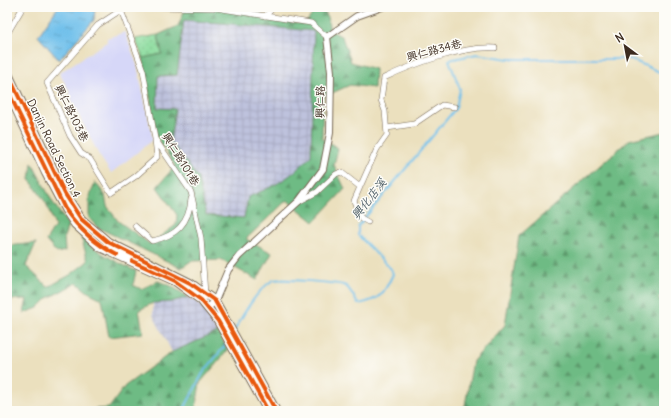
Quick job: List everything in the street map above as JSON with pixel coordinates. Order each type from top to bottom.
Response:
[{"type":"main road","name":"Danjin Road Section 4","points":[[7,72],[56,176],[81,219],[108,242],[160,267],[203,297],[208,308],[228,330]]},
{"type":"main road","name":"Danjin Road Section 4","points":[[7,89],[46,173],[65,209],[76,224],[100,246],[203,297],[215,301]]},
{"type":"main road","points":[[215,301],[268,411]]},
{"type":"main road","points":[[237,347],[276,411]]},
{"type":"street","points":[[7,34],[23,7]]},
{"type":"street","points":[[158,7],[216,8],[311,23],[327,37],[357,16],[382,7]]},
{"type":"street","points":[[265,16],[274,7]]},
{"type":"street","name":"興仁路101巷","points":[[121,9],[143,70],[155,139],[191,192],[201,238],[203,297]]},
{"type":"street","name":"興仁路103巷","points":[[121,9],[98,25],[47,83],[70,136],[81,153],[90,159],[111,193],[136,176],[157,157],[155,139]]},
{"type":"street","name":"興仁路","points":[[215,301],[228,270],[239,256],[299,201],[323,169],[330,133],[331,72],[327,37]]},
{"type":"street","name":"興仁路34巷","points":[[387,128],[385,111],[381,100],[384,78],[414,64],[482,48],[495,48]]},
{"type":"street","points":[[368,222],[361,218],[354,201],[377,149],[387,135],[387,128],[414,124],[442,105],[455,107]]},
{"type":"street","points":[[299,201],[317,192],[336,174],[341,172],[360,186]]},
{"type":"street","points":[[135,226],[152,241],[162,239],[185,224],[190,208],[191,192]]},
{"type":"street","points":[[208,308],[215,301]]},
{"type":"shaded area","points":[[184,20],[314,31],[311,156],[294,174],[274,186],[244,218],[206,215],[198,178],[170,141],[175,109],[157,108],[158,76],[177,75]]},
{"type":"shaded area","points":[[125,32],[137,65],[153,140],[111,173],[99,155],[72,102],[69,90],[59,73],[107,42],[107,38]]},
{"type":"shaded area","points":[[188,297],[199,303],[209,314],[218,332],[172,352],[153,315],[153,303],[171,302]]},
{"type":"green space","points":[[186,7],[258,7],[264,20],[305,24],[314,12],[326,13],[330,30],[342,37],[351,62],[375,69],[374,88],[350,85],[323,97],[322,138],[338,148],[334,165],[345,189],[314,222],[287,200],[246,239],[272,253],[257,280],[221,260],[191,261],[181,268],[97,227],[89,218],[89,199],[95,182],[105,195],[107,206],[118,221],[150,244],[176,225],[177,215],[157,187],[175,166],[157,137],[143,58],[162,54],[158,35],[178,26]],"holes":[[[184,20],[314,31],[311,156],[282,181],[248,197],[244,218],[206,215],[198,178],[170,141],[175,109],[157,108],[158,76],[177,75]]]},
{"type":"green space","points":[[158,35],[162,54],[143,58],[135,39]]},
{"type":"green space","points":[[664,132],[664,293],[658,299],[664,304],[664,411],[464,411],[473,361],[505,325],[519,236],[629,140]]},
{"type":"green space","points":[[32,163],[52,201],[68,225],[64,237],[65,251],[57,253],[46,241],[55,226],[46,203],[30,180]]},
{"type":"green space","points":[[81,237],[107,256],[136,271],[133,285],[141,289],[158,281],[171,286],[188,297],[171,302],[153,303],[139,310],[143,333],[109,337],[102,299],[88,292],[77,283],[48,298],[38,308],[24,313],[27,299],[7,300],[7,246],[36,243],[26,266],[48,287],[70,275],[88,261]]},
{"type":"green space","points":[[218,332],[228,350],[200,383],[196,407],[193,411],[92,411],[94,409],[109,408],[125,386],[172,352]]},
{"type":"water","points":[[58,7],[95,8],[94,20],[59,60],[38,36]]},
{"type":"waterway","name":"興化店溪","points":[[234,331],[256,296],[273,280],[322,282],[346,286],[358,304],[376,298],[384,291],[393,274],[391,269],[358,235],[358,226],[456,108],[460,89],[449,60],[477,54],[509,59],[630,59],[664,74]]},
{"type":"waterway","name":"興化店溪","points":[[183,411],[203,373],[227,343]]},
{"type":"cycle path","points":[[7,72],[65,194],[81,219],[108,242],[190,283],[215,301],[276,411]]},
{"type":"cycle path","points":[[7,89],[65,209],[88,235],[117,255]]},
{"type":"cycle path","points":[[132,261],[175,281],[201,300],[218,321],[268,411]]}]
